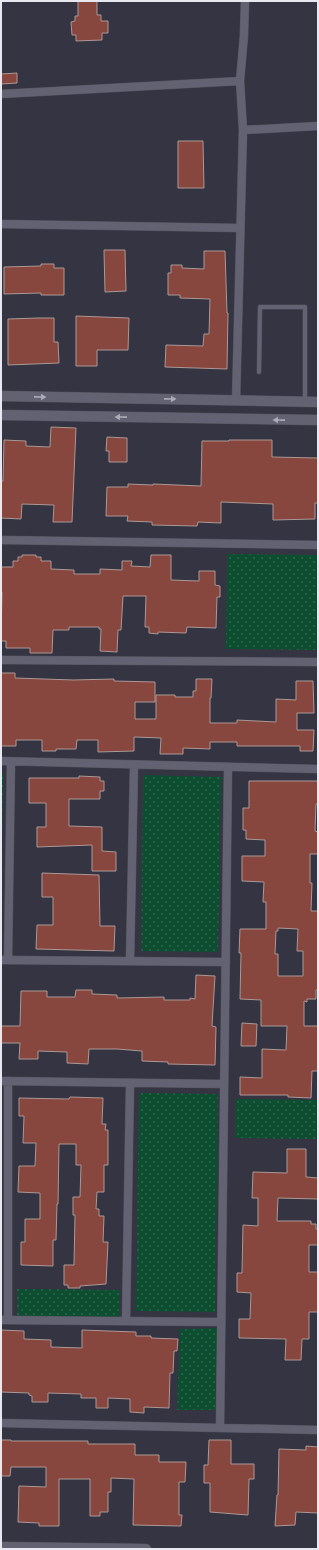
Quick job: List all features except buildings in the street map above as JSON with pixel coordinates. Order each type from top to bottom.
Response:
[{"type":"street","points":[[236,401],[243,130],[240,81],[245,1]]},
{"type":"street","points":[[1,94],[240,81]]},
{"type":"street","points":[[243,130],[318,126]]},
{"type":"street","points":[[1,224],[240,228]]},
{"type":"street","points":[[1,396],[318,402]]},
{"type":"street","points":[[1,415],[318,420]]},
{"type":"street","points":[[1,540],[318,544]]},
{"type":"street","points":[[1,660],[318,662]]},
{"type":"street","points":[[1,762],[318,769]]},
{"type":"street","points":[[11,762],[4,960],[226,962]]},
{"type":"street","points":[[130,961],[134,765]]},
{"type":"street","points":[[220,1428],[228,767]]},
{"type":"street","points":[[222,1322],[5,1320],[5,1081],[224,1084]]},
{"type":"street","points":[[126,1321],[130,1083]]},
{"type":"street","points":[[1,1423],[318,1430]]},
{"type":"street","points":[[1,1547],[146,1549]]},
{"type":"lane","points":[[258,372],[260,307],[305,307],[305,402]]},
{"type":"green space","points":[[227,554],[318,555],[318,650],[226,649]]},
{"type":"green space","points":[[1,774],[3,774],[1,889]]},
{"type":"green space","points":[[143,775],[221,777],[218,952],[141,951]]},
{"type":"green space","points":[[139,1093],[218,1094],[215,1312],[136,1311]]},
{"type":"green space","points":[[236,1099],[318,1100],[318,1139],[236,1138]]},
{"type":"green space","points":[[17,1289],[120,1290],[120,1317],[17,1316]]},
{"type":"green space","points":[[219,1328],[218,1410],[177,1410],[180,1329]]}]
